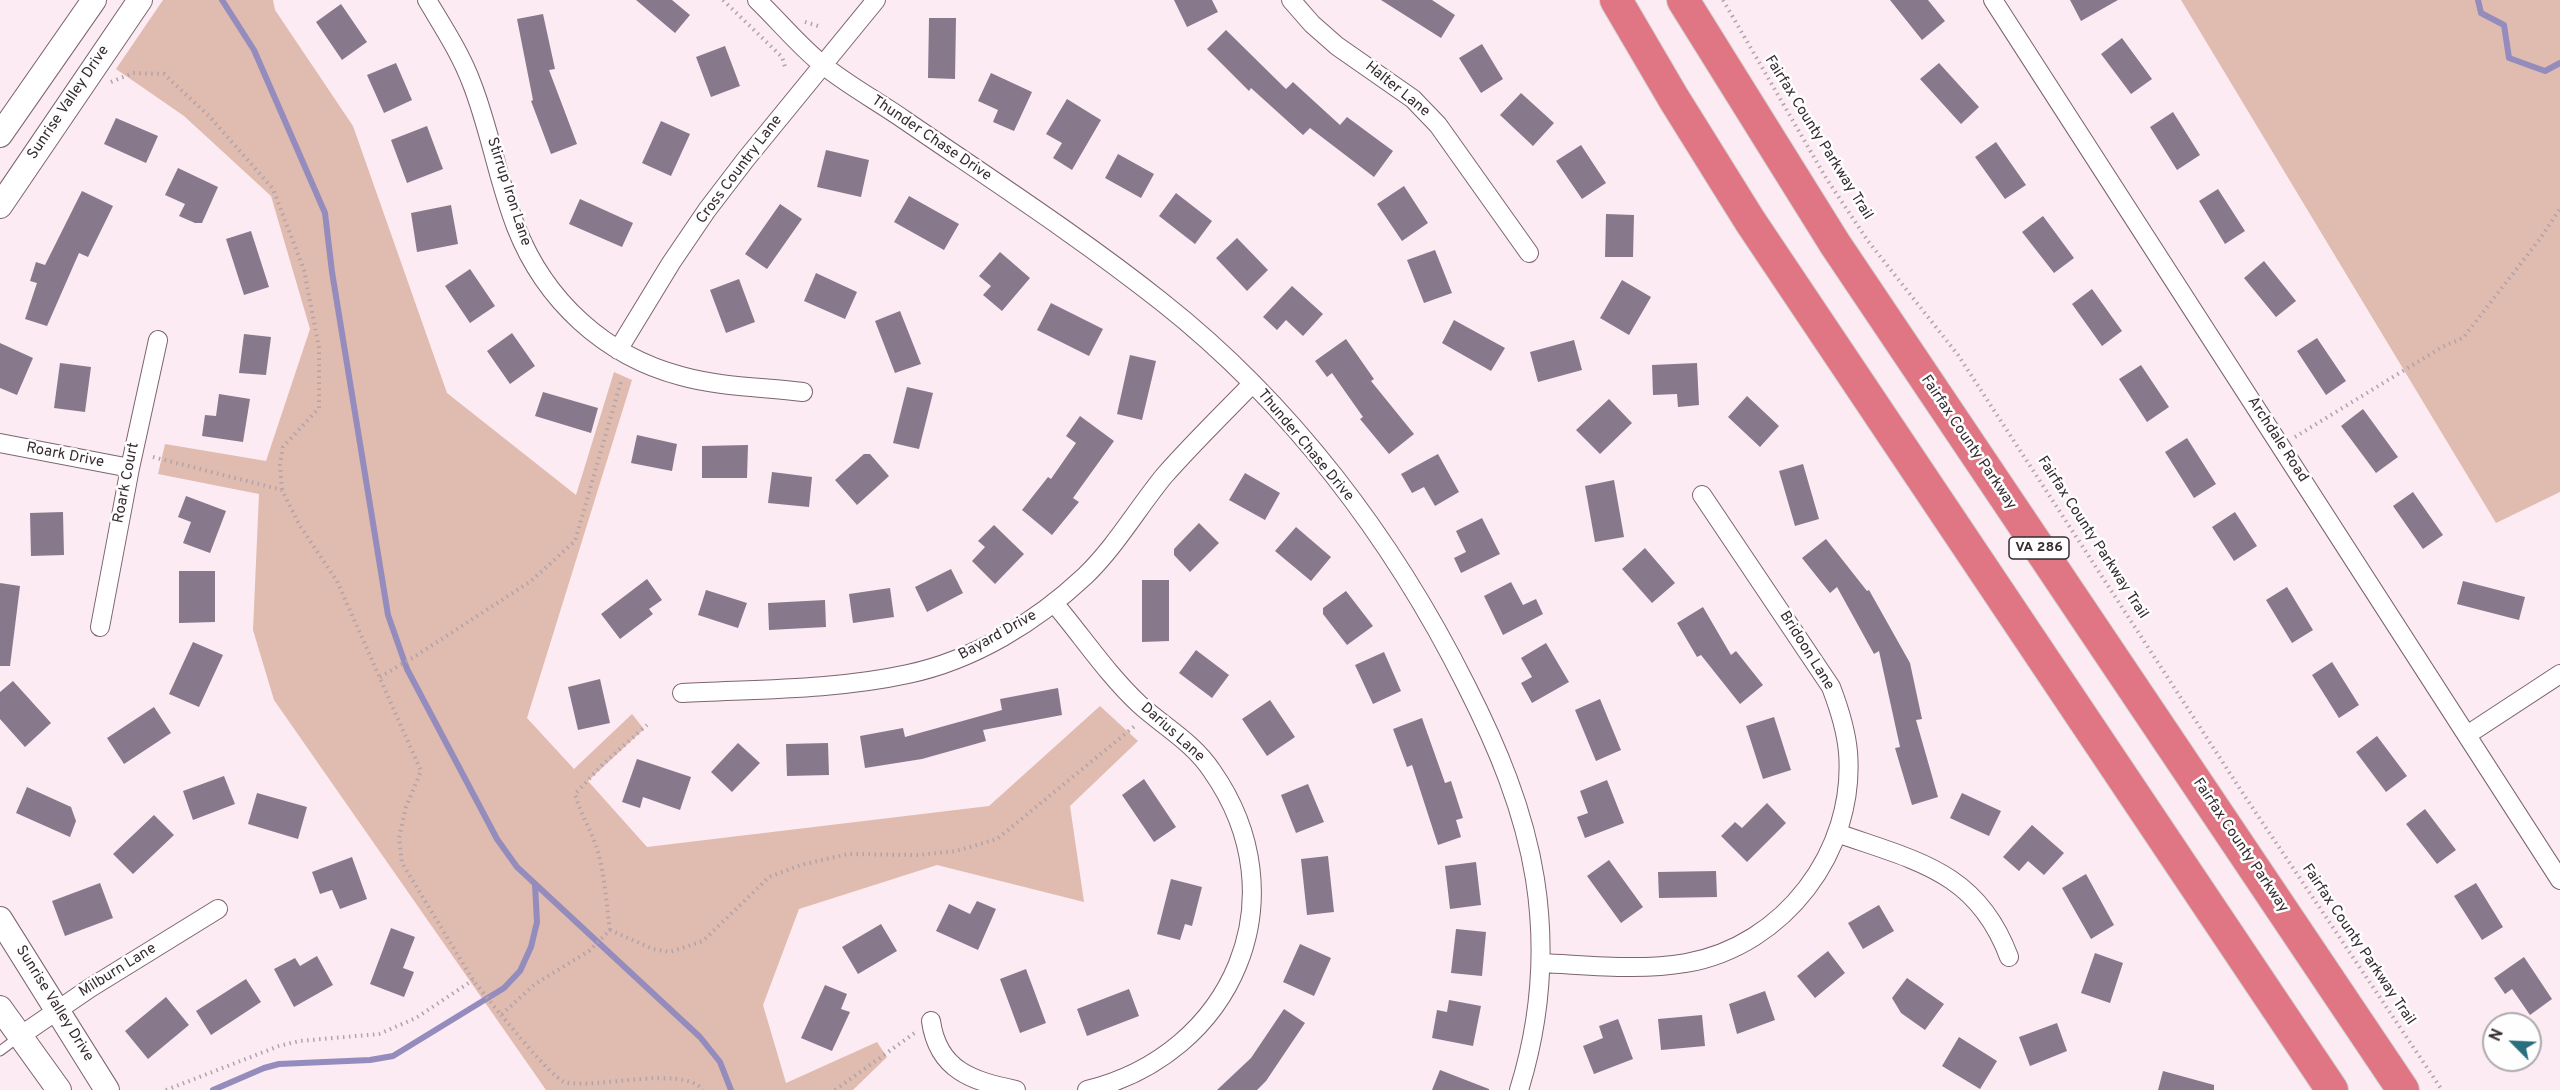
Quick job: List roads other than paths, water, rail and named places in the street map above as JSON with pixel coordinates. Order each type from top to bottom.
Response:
[{"type":"highway","points":[[1616,0],[1750,221],[2332,1090]]},
{"type":"highway","name":"Fairfax County Parkway","points":[[1683,0],[1835,244],[2403,1090]]},
{"type":"main road","points":[[0,135],[94,0]]},
{"type":"main road","name":"Sunrise Valley Drive","points":[[0,206],[140,0]]},
{"type":"main road","name":"Sunrise Valley Drive","points":[[0,918],[107,1090]]},
{"type":"main road","points":[[0,1008],[59,1090]]},
{"type":"street","name":"Stirrup Iron Lane","points":[[427,0],[455,47],[472,82],[516,226],[528,254],[545,282],[565,308],[618,350],[649,366],[682,377],[803,392]]},
{"type":"street","name":"Thunder Chase Drive","points":[[757,0],[822,64],[1109,261],[1165,304],[1252,384],[1288,422],[1348,494],[1393,557],[1440,634],[1481,714],[1512,787],[1523,824],[1535,877],[1540,921],[1540,963],[1536,1018],[1519,1090]]},
{"type":"street","name":"Cross Country Lane","points":[[618,350],[671,263],[707,210],[822,64],[876,0]]},
{"type":"street","name":"Halter Lane","points":[[1291,0],[1312,24],[1337,46],[1413,99],[1438,125],[1529,253]]},
{"type":"street","name":"Archdale Road","points":[[1993,0],[2560,880]]},
{"type":"street","name":"Roark Court","points":[[100,627],[130,468],[158,340]]},
{"type":"street","name":"Bayard Drive","points":[[682,693],[863,682],[909,674],[944,664],[979,649],[1018,628],[1054,603],[1086,574],[1117,539],[1164,476],[1252,384]]},
{"type":"street","name":"Roark Drive","points":[[0,443],[130,468]]},
{"type":"street","name":"Bridoon Lane","points":[[1540,963],[1662,966],[1688,963],[1735,947],[1776,921],[1802,896],[1822,867],[1837,833],[1844,810],[1848,753],[1842,718],[1831,687],[1702,495]]},
{"type":"street","name":"Darius Lane","points":[[1054,603],[1122,687],[1194,749],[1212,770],[1231,800],[1248,851],[1252,887],[1251,913],[1238,963],[1227,987],[1208,1016],[1185,1041],[1144,1070],[1113,1083],[1087,1090]]},
{"type":"street","points":[[2467,735],[2560,674]]},
{"type":"street","points":[[1837,833],[1921,864],[1953,880],[1987,912],[2010,957]]},
{"type":"street","name":"Milburn Lane","points":[[20,1036],[57,1010],[218,909]]},
{"type":"street","points":[[931,1021],[933,1036],[939,1050],[950,1064],[963,1073],[993,1085],[1017,1090]]},
{"type":"lane","points":[[0,1050],[20,1036]]},
{"type":"waterway","points":[[222,0],[254,50],[325,213],[332,272],[388,615],[407,669],[497,839],[517,867],[700,1037],[720,1062],[731,1090]]},
{"type":"waterway","points":[[2478,0],[2481,13],[2504,25],[2509,58],[2545,71],[2560,63]]},
{"type":"waterway","points":[[213,1090],[279,1064],[370,1060],[393,1056],[504,988],[520,971],[531,947],[537,922],[535,885]]}]
